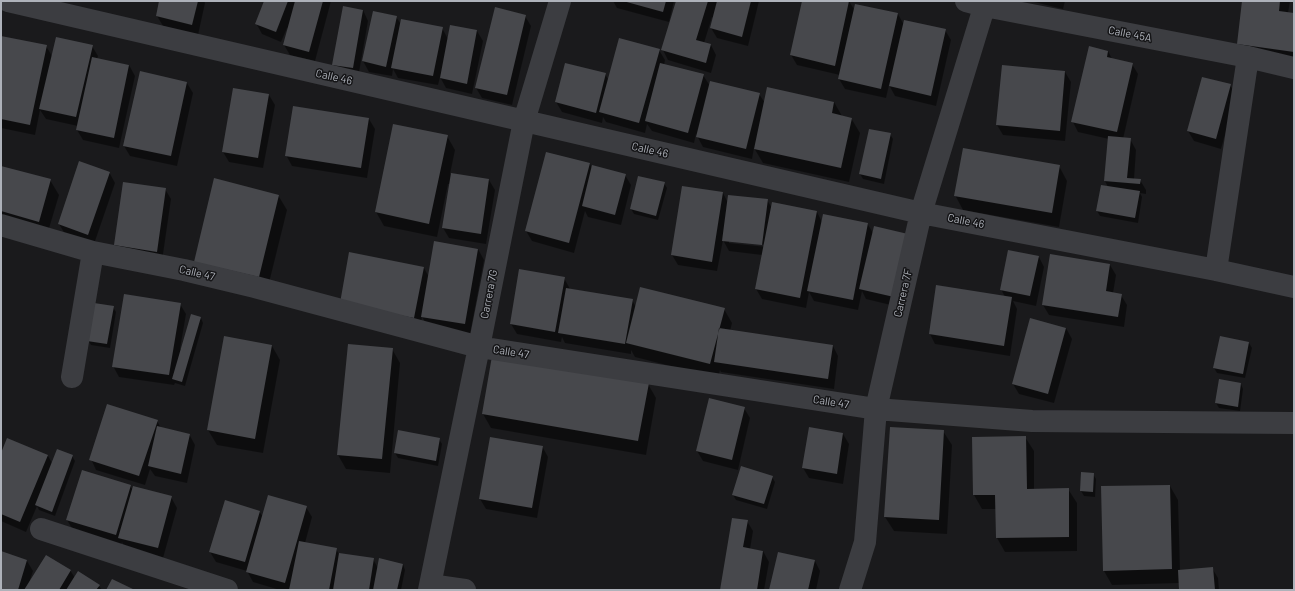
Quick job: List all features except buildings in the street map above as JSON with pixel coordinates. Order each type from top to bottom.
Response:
[{"type":"street","name":"Calle 46","points":[[8,1],[921,213],[1216,270],[1294,287]]},
{"type":"street","name":"Carrera 7G","points":[[429,587],[524,121],[560,1]]},
{"type":"street","name":"Calle 45A","points":[[979,3],[1248,57],[1294,68]]},
{"type":"street","name":"Carrera 7F","points":[[850,590],[866,542],[876,409],[921,213],[979,3]]},
{"type":"street","points":[[1216,270],[1248,57]]},
{"type":"street","name":"Calle 47","points":[[1,225],[92,252],[255,286],[479,347],[876,409],[1032,421],[1294,423]]},
{"type":"street","points":[[72,378],[92,252]]},
{"type":"street","points":[[41,529],[227,590]]},
{"type":"street","points":[[429,587],[465,590]]}]
